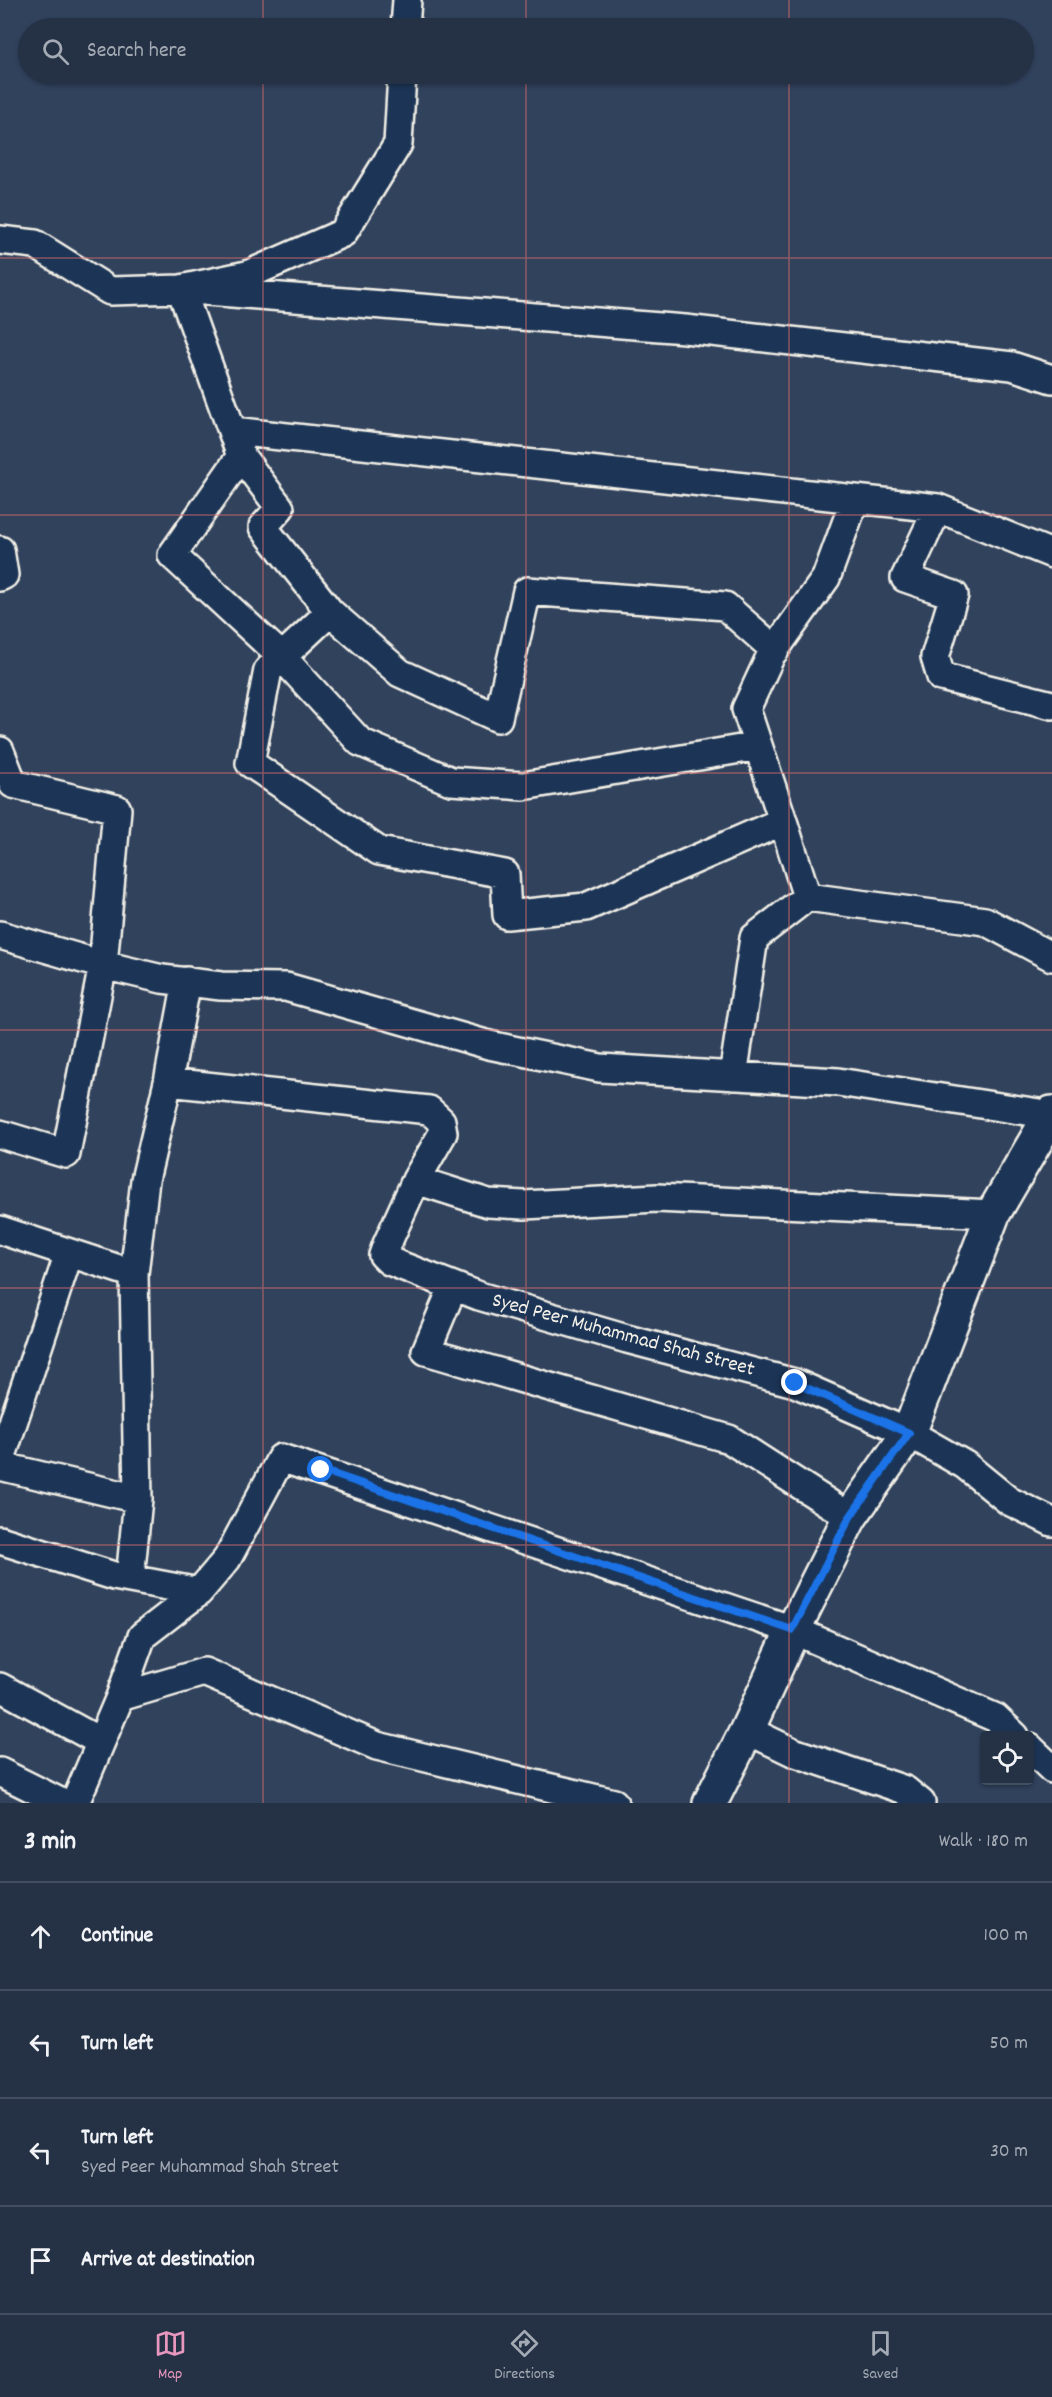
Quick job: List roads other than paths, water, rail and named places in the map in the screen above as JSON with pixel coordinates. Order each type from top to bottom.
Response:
[{"type":"street","points":[[405,18],[406,0]]},
{"type":"street","points":[[181,289],[247,275],[343,233],[398,144],[401,84]]},
{"type":"street","points":[[0,240],[35,244],[110,291],[181,289],[697,330],[1012,366],[1052,379]]},
{"type":"street","points":[[181,289],[237,443],[280,508],[263,527],[330,612],[400,673],[498,718],[526,591],[724,606],[775,650]]},
{"type":"street","points":[[237,443],[938,508],[1052,554]]},
{"type":"street","points":[[237,443],[172,555],[282,657],[360,742],[451,781],[523,786],[758,746]]},
{"type":"street","points":[[807,897],[746,709],[775,650],[826,578],[855,499]]},
{"type":"street","points":[[938,508],[905,578],[954,596],[935,657],[941,677],[1052,705]]},
{"type":"street","points":[[0,550],[4,575],[0,578]]},
{"type":"street","points":[[330,612],[268,670],[250,763],[379,851],[504,874],[507,915],[586,907],[783,821]]},
{"type":"street","points":[[0,751],[13,784],[117,809],[104,965],[66,1154],[0,1134]]},
{"type":"street","points":[[733,1076],[754,938],[807,897],[985,921],[1052,957]]},
{"type":"street","points":[[0,935],[162,979],[221,986],[286,987],[489,1045],[600,1068],[838,1082],[1052,1114],[993,1214],[909,1433],[850,1517],[792,1630],[747,1730],[710,1803]]},
{"type":"street","points":[[130,1579],[138,1499],[134,1274],[145,1180],[168,1082],[187,981]]},
{"type":"street","points":[[168,1082],[429,1110],[441,1120],[443,1133],[416,1180],[488,1203],[524,1205],[657,1198],[993,1214]]},
{"type":"street","name":"Syed Peer Muhammad Shah Street","points":[[416,1180],[383,1255],[389,1262],[478,1296],[627,1339],[795,1383],[909,1433],[964,1465],[1009,1501],[1052,1522]]},
{"type":"street","points":[[0,1230],[134,1274]]},
{"type":"street","points":[[69,1253],[0,1464],[138,1499]]},
{"type":"street","points":[[453,1287],[426,1350],[729,1439],[850,1517]]},
{"type":"street","points":[[75,1803],[120,1696],[142,1636],[199,1592],[227,1559],[281,1458],[792,1630],[996,1718],[1010,1731]]},
{"type":"street","points":[[0,1540],[130,1579],[199,1592]]},
{"type":"street","points":[[120,1696],[204,1672],[377,1746],[614,1803]]},
{"type":"street","points":[[0,1687],[101,1742]]},
{"type":"street","points":[[747,1730],[793,1752],[905,1790],[921,1803]]},
{"type":"street","points":[[1034,1753],[1052,1769]]},
{"type":"street","points":[[0,1772],[62,1803]]}]
